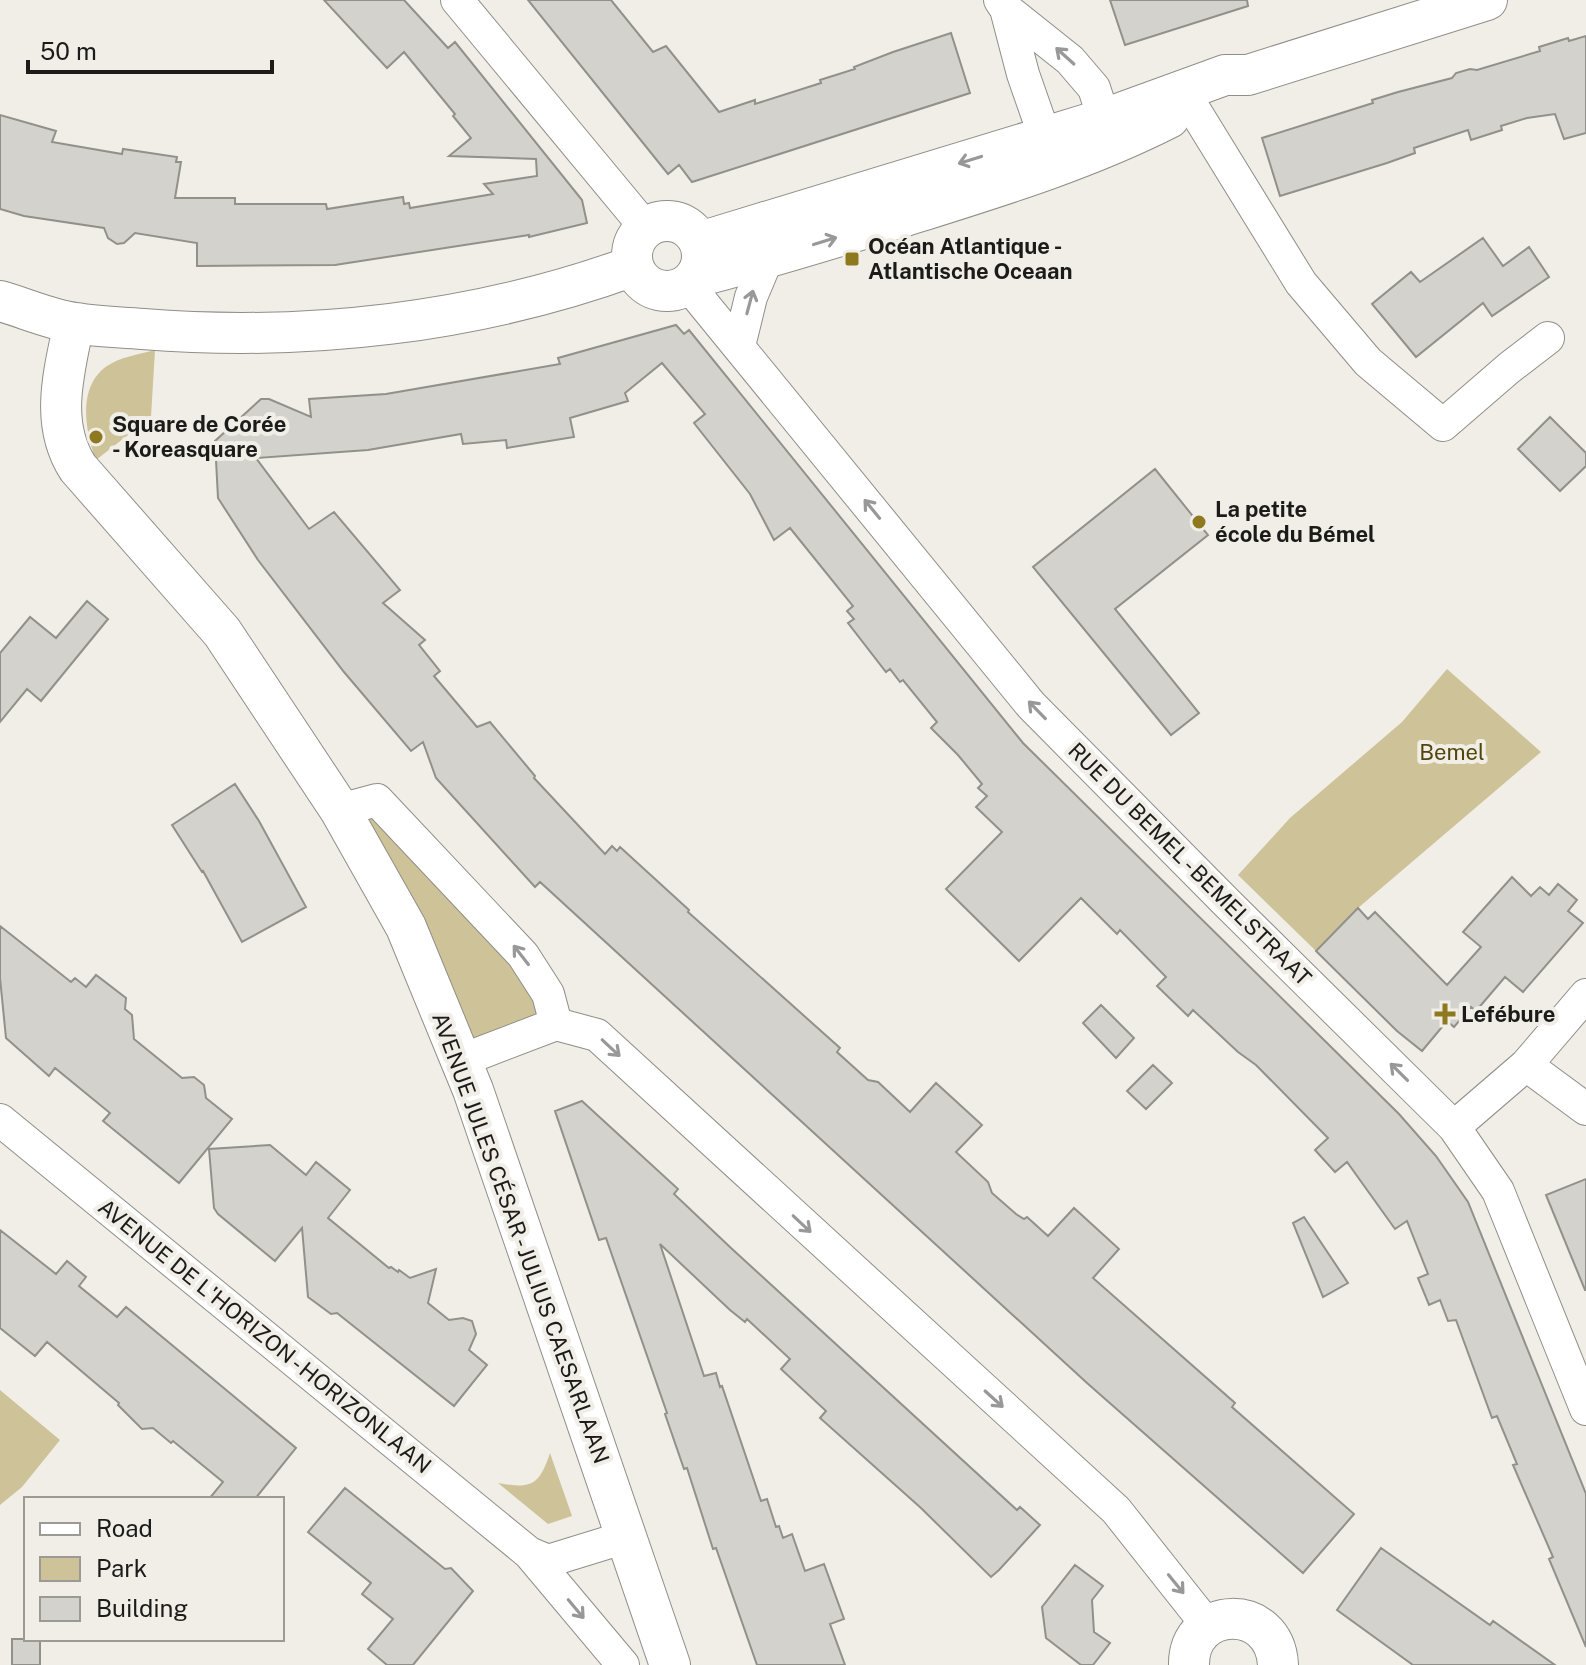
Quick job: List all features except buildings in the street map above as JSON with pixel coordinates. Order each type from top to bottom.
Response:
[{"type":"street","points":[[457,0],[646,228]]},
{"type":"street","points":[[695,268],[693,232],[682,225],[670,221],[646,228],[634,245],[633,266],[640,278],[650,287],[663,292],[676,291],[695,268],[1045,137],[1225,75],[1248,75],[1487,0]]},
{"type":"street","points":[[1003,4],[1070,60],[1094,88],[1104,119],[1083,158]]},
{"type":"street","points":[[1003,4],[1045,137],[1083,158]]},
{"type":"street","points":[[695,268],[767,259],[1083,158],[1231,89],[1248,75]]},
{"type":"street","points":[[1192,106],[1301,283],[1368,362],[1443,425],[1548,338]]},
{"type":"street","points":[[739,346],[751,297],[767,259]]},
{"type":"street","points":[[0,301],[74,323],[234,333],[295,333],[349,328],[503,304],[633,266]]},
{"type":"street","name":"RUE DU BEMEL - BEMELSTRAAT","points":[[695,268],[739,346],[1031,705],[1454,1127],[1498,1191],[1586,1409]]},
{"type":"street","name":"AVENUE JULES CÉSAR - JULIUS CAESARLAAN","points":[[74,323],[64,373],[60,423],[66,450],[78,468],[222,632],[340,810],[406,927],[462,1060],[668,1664]]},
{"type":"street","points":[[340,810],[377,800],[523,955],[548,994],[556,1024]]},
{"type":"street","points":[[1454,1127],[1526,1065],[1586,995]]},
{"type":"street","points":[[462,1060],[556,1024],[597,1035],[1116,1510],[1208,1626]]},
{"type":"street","points":[[1526,1065],[1586,1109]]},
{"type":"street","name":"AVENUE DE L'HORIZON - HORIZONLAAN","points":[[0,1120],[529,1553],[623,1665]]},
{"type":"street","points":[[529,1553],[548,1561],[626,1537]]},
{"type":"street","points":[[1189,1665],[1191,1648],[1208,1626],[1236,1618],[1250,1621],[1273,1640],[1278,1665]]},
{"type":"green space","points":[[155,350],[151,417],[96,460],[86,410],[91,385],[97,375],[112,363]]},
{"type":"green space","name":"Bemel","points":[[1447,669],[1541,752],[1358,908],[1316,951],[1238,875],[1290,818],[1402,722]]},
{"type":"green space","points":[[370,814],[538,987],[541,1016],[473,1043],[362,817]]},
{"type":"green space","points":[[0,1390],[60,1440],[22,1487],[0,1505]]},
{"type":"green space","points":[[550,1453],[572,1516],[548,1524],[498,1483],[532,1483],[542,1472]]},
{"type":"place","name":"Océan Atlantique - Atlantische Oceaan","points":[[852,259]]},
{"type":"place","name":"Square de Corée - Koreasquare","points":[[96,437]]},
{"type":"place","name":"La petite école du Bémel","points":[[1199,522]]},
{"type":"place","name":"Lefébure","points":[[1445,1014]]}]
